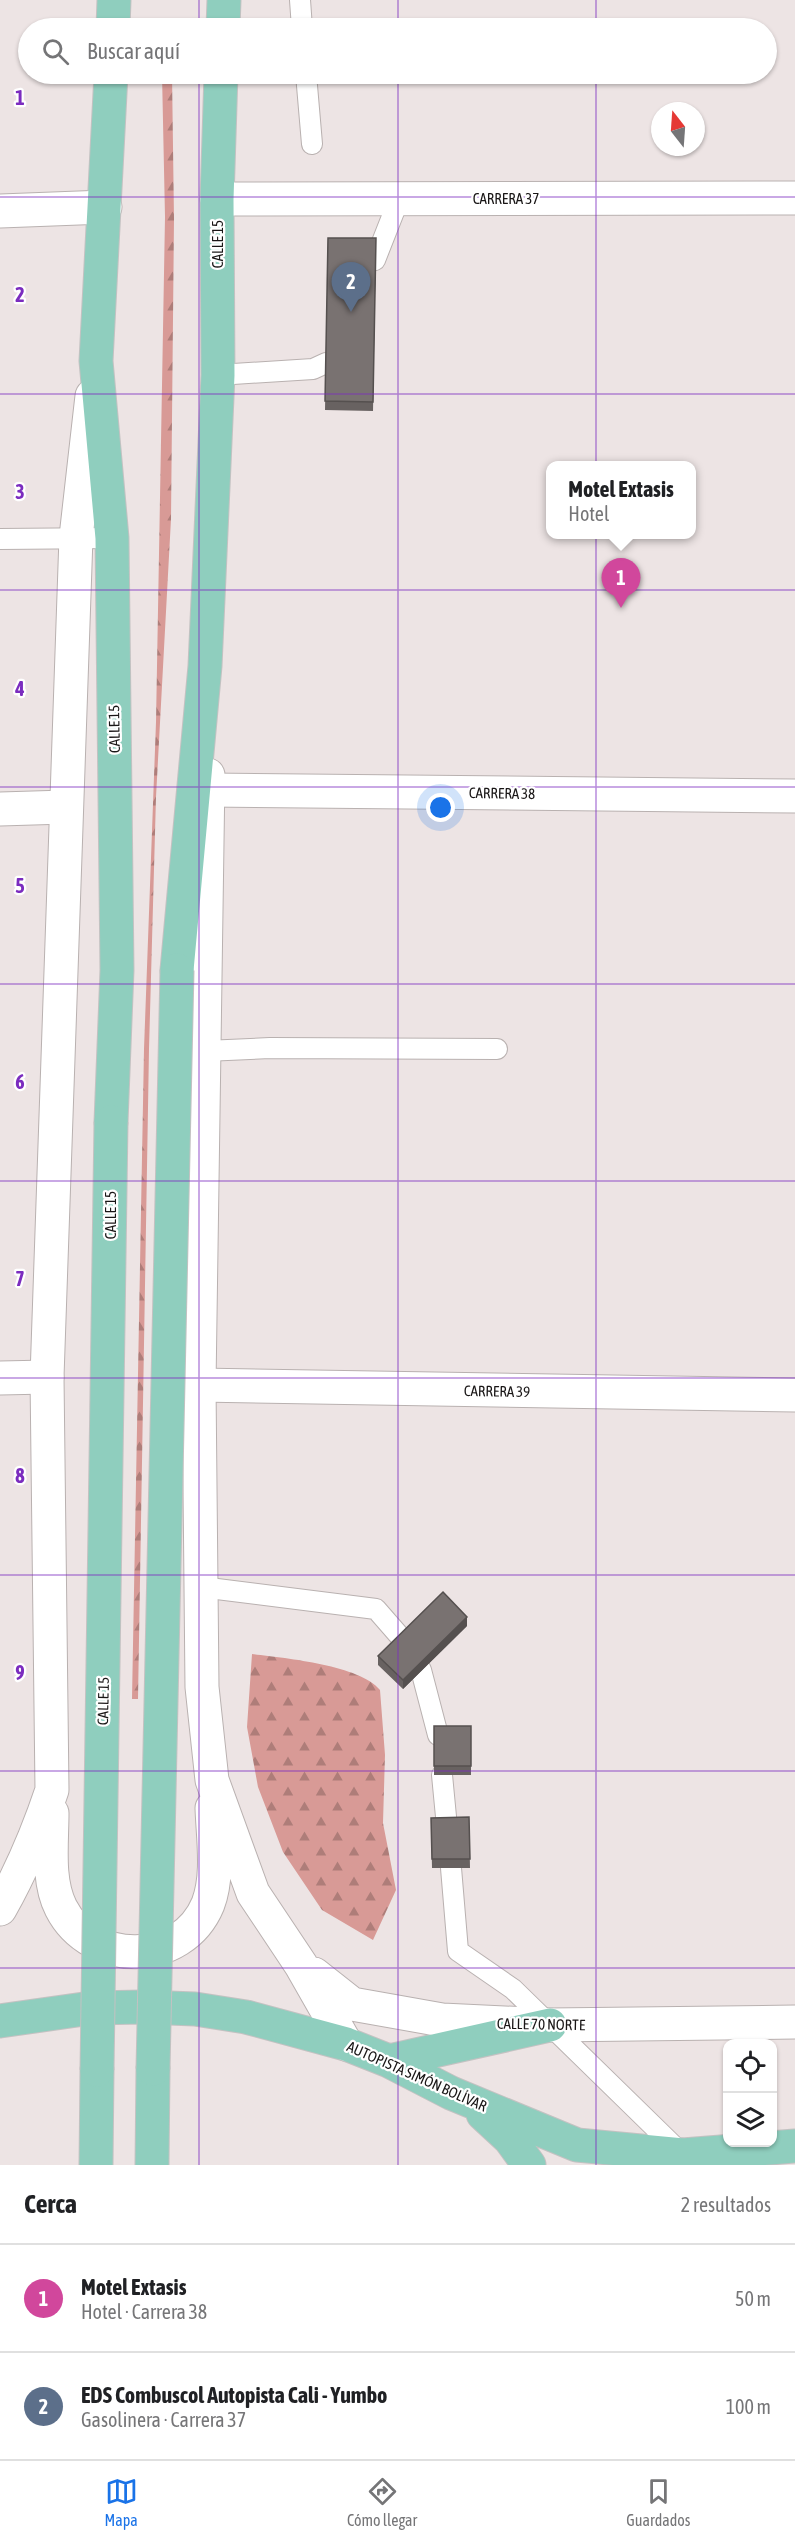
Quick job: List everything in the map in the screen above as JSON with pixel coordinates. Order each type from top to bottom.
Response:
[{"type":"main road","points":[[113,18],[114,0]]},
{"type":"main road","points":[[223,18],[224,0]]},
{"type":"main road","name":"CALLE 15","points":[[96,2165],[111,1122],[117,970],[112,538],[96,361],[111,84]]},
{"type":"main road","name":"CALLE 15","points":[[152,2165],[177,970],[205,666],[218,375],[217,199],[221,84]]},
{"type":"main road","name":"AUTOPISTA SIMÓN BOLÍVAR","points":[[0,2021],[91,2008],[195,2009],[246,2017],[346,2044],[389,2061],[451,2093],[577,2145],[683,2155],[795,2146]]},
{"type":"main road","points":[[389,2061],[550,2025]]},
{"type":"main road","points":[[451,2093],[483,2114],[510,2139],[529,2165]]},
{"type":"street","name":"CARRERA 37","points":[[217,199],[795,198]]},
{"type":"street","points":[[0,211],[105,207]]},
{"type":"street","name":"CALLE 15","points":[[0,1909],[20,1874],[38,1833],[52,1790],[47,1377],[76,537],[96,361]]},
{"type":"street","name":"CALLE 15","points":[[205,666],[208,790],[199,1385],[202,1687],[212,1780],[253,1893],[302,1965],[346,2044]]},
{"type":"street","name":"CARRERA 38","points":[[208,790],[795,796]]},
{"type":"street","points":[[0,809],[66,807]]},
{"type":"street","points":[[0,1378],[47,1377]]},
{"type":"street","name":"CARRERA 39","points":[[199,1385],[795,1395]]},
{"type":"street","points":[[52,1790],[53,1881],[60,1907],[75,1929],[96,1944],[122,1953],[148,1952],[173,1943],[194,1926],[208,1904],[213,1878],[212,1780]]},
{"type":"street","name":"CALLE 70 NORTE","points":[[302,1965],[351,2004],[442,2020],[550,2025],[795,2022]]},
{"type":"lane","points":[[300,0],[301,18]]},
{"type":"lane","points":[[307,84],[312,144]]},
{"type":"lane","points":[[375,260],[399,199]]},
{"type":"lane","points":[[218,375],[313,369],[326,363]]},
{"type":"lane","points":[[0,539],[112,538]]},
{"type":"lane","points":[[205,1052],[270,1048],[497,1049]]},
{"type":"lane","points":[[201,1587],[376,1609],[403,1640]]},
{"type":"lane","points":[[421,1670],[438,1735]]},
{"type":"lane","points":[[442,1775],[447,1827]]},
{"type":"lane","points":[[451,1868],[458,1951],[513,1989],[683,2155]]},
{"type":"green space","points":[[162,84],[172,84],[174,219],[171,519],[156,797],[149,1049],[138,1699],[132,1699],[144,1049],[156,722],[165,217]]},
{"type":"green space","points":[[252,1654],[339,1669],[370,1681],[380,1690],[385,1755],[383,1823],[396,1890],[373,1940],[322,1910],[283,1852],[258,1787],[247,1727]]},
{"type":"building","points":[[328,238],[376,238],[373,402],[325,401]]},
{"type":"building","points":[[443,1592],[467,1617],[403,1680],[378,1656]]},
{"type":"building","points":[[434,1726],[471,1726],[471,1766],[434,1766]]},
{"type":"building","points":[[469,1817],[470,1859],[432,1859],[431,1818]]},
{"type":"place","name":"EDS Combuscol Autopista Cali - Yumbo","points":[[351,312]]},
{"type":"place","name":"Motel Extasis","points":[[621,608]]}]
